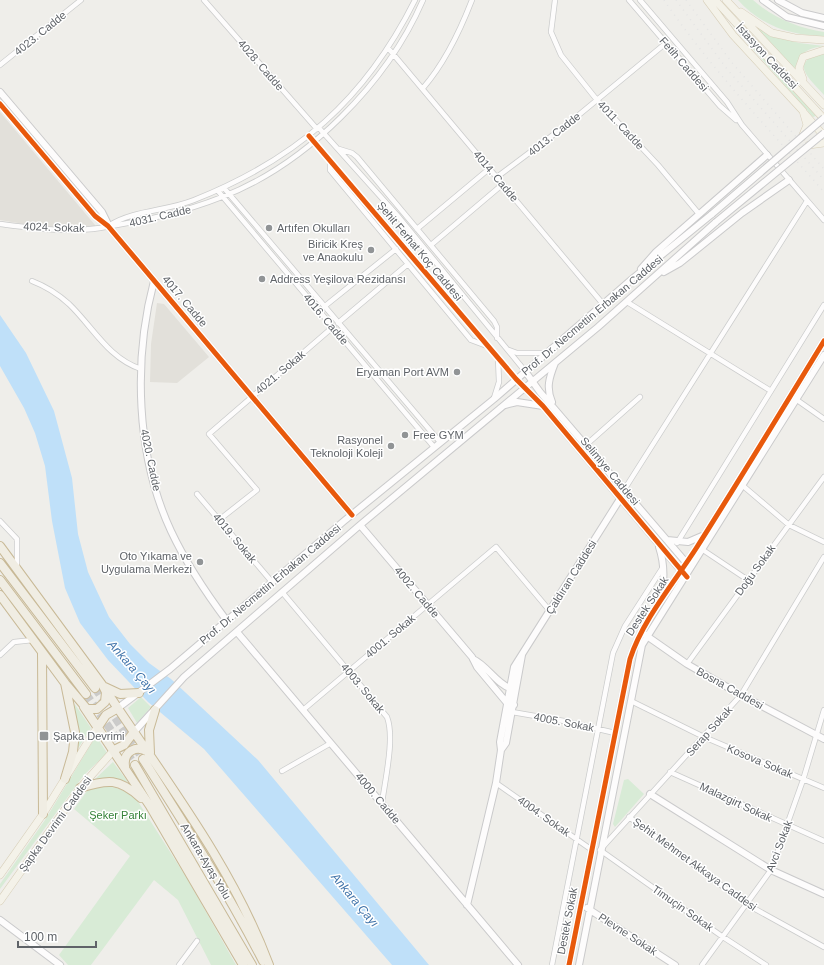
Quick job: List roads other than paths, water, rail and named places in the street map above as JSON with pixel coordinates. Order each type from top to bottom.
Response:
[{"type":"highway","points":[[0,546],[17,568],[99,687],[118,708],[150,754],[229,879],[273,965]]},
{"type":"highway","points":[[0,563],[107,696],[103,705],[94,709],[84,707]]},
{"type":"highway","points":[[0,580],[86,694]]},
{"type":"highway","points":[[0,595],[84,707],[125,766],[243,965]]},
{"type":"highway","points":[[42,653],[43,814]]},
{"type":"highway","points":[[65,683],[75,732],[73,752],[65,779]]},
{"type":"highway","points":[[99,687],[120,694],[138,693]]},
{"type":"highway","points":[[98,727],[106,715],[118,708]]},
{"type":"highway","points":[[150,754],[149,730],[155,710]]},
{"type":"highway","points":[[114,750],[124,745],[134,732]]},
{"type":"highway","points":[[125,766],[126,757],[132,750],[142,749],[150,754]]},
{"type":"highway","name":"Ankara-Ayaş Yolu","points":[[143,759],[242,921],[265,965]]},
{"type":"highway","name":"Ankara-Ayaş Yolu","points":[[134,765],[252,965]]},
{"type":"highway","points":[[80,788],[99,782],[122,784],[129,787],[150,806]]},
{"type":"highway","points":[[260,940],[269,965]]},
{"type":"main road","points":[[707,0],[734,35],[824,134]]},
{"type":"main road","name":"İstasyon Caddesi","points":[[715,0],[824,119]]},
{"type":"main road","name":"İstasyon Caddesi","points":[[726,0],[824,105]]},
{"type":"main road","points":[[731,6],[772,33],[796,38],[824,40]]},
{"type":"main road","points":[[804,83],[799,68],[803,57],[824,50]]},
{"type":"main road","points":[[802,111],[807,124],[802,137]]},
{"type":"main road","points":[[809,145],[824,143]]},
{"type":"main road","name":"Şapka Devrimi Caddesi","points":[[0,875],[43,814],[98,727]]},
{"type":"main road","name":"Şapka Devrimi Caddesi","points":[[0,901],[80,788],[114,750]]},
{"type":"street","name":"4023. Cadde","points":[[0,66],[81,0]]},
{"type":"street","name":"4028. Cadde","points":[[204,0],[318,128]]},
{"type":"street","name":"4031. Cadde","points":[[108,226],[120,218],[182,205],[224,188],[268,165],[309,136],[356,91],[388,48],[409,15],[415,0]]},
{"type":"street","name":"4031. Cadde","points":[[108,226],[156,218],[223,197],[278,168],[324,133],[357,101],[394,53],[423,0]]},
{"type":"street","points":[[423,88],[436,72],[450,47],[472,0]]},
{"type":"street","name":"4011. Cadde","points":[[555,0],[551,32],[561,55],[597,100],[658,165],[699,214]]},
{"type":"street","name":"Fetih Caddesi","points":[[629,0],[720,106],[742,125]]},
{"type":"street","name":"Fetih Caddesi","points":[[640,0],[727,102],[742,125],[767,155],[824,220]]},
{"type":"street","points":[[763,0],[788,17],[824,26]]},
{"type":"street","points":[[778,0],[802,13],[824,18]]},
{"type":"street","name":"4013. Cadde","points":[[497,177],[597,100],[666,43]]},
{"type":"street","name":"4014. Cadde","points":[[388,48],[394,53],[603,304]]},
{"type":"street","name":"4017. Cadde","points":[[0,92],[102,212],[108,226]]},
{"type":"street","name":"4017. Cadde","points":[[0,104],[95,216],[108,226],[352,515]]},
{"type":"street","name":"Prof. Dr. Necmettin Erbakan Caddesi","points":[[118,708],[170,669],[352,515],[494,398],[546,352],[712,214],[815,125],[824,119]]},
{"type":"street","name":"Şehit Ferhat Koç Caddesi","points":[[318,128],[397,216],[525,371]]},
{"type":"street","name":"Prof. Dr. Necmettin Erbakan Caddesi","points":[[134,732],[184,677],[282,592],[532,380],[556,362],[627,302],[716,222],[824,134]]},
{"type":"street","name":"Şehit Ferhat Koç Caddesi","points":[[309,136],[516,379]]},
{"type":"street","name":"Şehit Ferhat Koç Caddesi","points":[[338,149],[352,153],[357,157],[494,321],[497,338]]},
{"type":"street","points":[[632,279],[656,252],[767,155]]},
{"type":"street","name":"Şehit Ferhat Koç Caddesi","points":[[330,160],[330,170],[471,340],[488,347]]},
{"type":"street","points":[[417,229],[490,168]]},
{"type":"street","points":[[651,280],[680,262],[742,212],[789,180]]},
{"type":"street","points":[[430,245],[503,184]]},
{"type":"street","name":"4016. Cadde","points":[[224,188],[440,442]]},
{"type":"street","name":"4016. Cadde","points":[[218,190],[434,447]]},
{"type":"street","points":[[624,490],[807,201]]},
{"type":"street","name":"4024. Sokak","points":[[0,224],[70,230],[108,226]]},
{"type":"street","points":[[325,306],[396,249]]},
{"type":"street","points":[[338,323],[408,264]]},
{"type":"street","points":[[32,281],[41,285],[68,304],[116,356],[129,365],[141,369]]},
{"type":"street","name":"4020. Cadde","points":[[154,281],[146,311],[141,369],[142,416],[145,440],[160,501],[170,530],[210,598],[227,621]]},
{"type":"street","points":[[627,302],[771,391]]},
{"type":"street","points":[[677,542],[824,304]]},
{"type":"street","name":"4021. Sokak","points":[[219,520],[257,490],[209,434],[333,327]]},
{"type":"street","name":"Destek Sokak","points":[[569,965],[630,659],[641,632],[682,571],[824,341]]},
{"type":"street","points":[[505,348],[517,353],[546,352]]},
{"type":"street","name":"Destek Sokak","points":[[579,965],[600,850],[638,660],[647,636],[692,568],[824,355]]},
{"type":"street","points":[[494,398],[499,382],[498,358]]},
{"type":"street","points":[[554,408],[548,387],[549,378],[556,362]]},
{"type":"street","name":"Selimiye Caddesi","points":[[525,371],[554,408],[666,540],[692,568]]},
{"type":"street","name":"Selimiye Caddesi","points":[[516,379],[543,406],[686,577]]},
{"type":"street","points":[[586,445],[640,397]]},
{"type":"street","points":[[797,400],[824,419]]},
{"type":"street","points":[[504,405],[517,402],[543,406]]},
{"type":"street","name":"Doğu Sokak","points":[[687,664],[824,477]]},
{"type":"street","points":[[742,486],[789,525],[824,542]]},
{"type":"street","name":"4019. Sokak","points":[[197,494],[272,582]]},
{"type":"street","name":"Çaldıran Caddesi","points":[[510,688],[514,667],[620,498]]},
{"type":"street","points":[[0,521],[16,539],[17,568]]},
{"type":"street","name":"4002. Cadde","points":[[360,525],[473,658],[477,667],[510,704]]},
{"type":"street","points":[[666,540],[677,542],[694,541],[704,535]]},
{"type":"street","points":[[658,543],[664,565],[663,585],[658,606]]},
{"type":"street","name":"4001. Sokak","points":[[303,710],[496,547],[550,611]]},
{"type":"street","points":[[703,550],[748,580]]},
{"type":"street","name":"Serap Sokak","points":[[600,850],[741,695],[824,557]]},
{"type":"street","points":[[552,965],[616,645],[664,565]]},
{"type":"street","name":"4003. Sokak","points":[[282,592],[383,711],[389,722],[389,756],[382,803]]},
{"type":"street","name":"4000. Cadde","points":[[237,632],[518,965]]},
{"type":"street","name":"Bosna Caddesi","points":[[641,632],[687,664],[741,695],[824,738]]},
{"type":"street","points":[[0,655],[14,642],[33,640]]},
{"type":"street","name":"Çaldıran Caddesi","points":[[517,690],[522,655]]},
{"type":"street","name":"4002. Cadde","points":[[473,658],[482,663],[496,679],[510,688],[517,690]]},
{"type":"street","points":[[501,750],[506,743],[512,712],[510,704],[510,688]]},
{"type":"street","points":[[467,905],[496,783],[501,750],[500,742],[510,704],[517,690]]},
{"type":"street","name":"Kosova Sokak","points":[[631,701],[704,737],[824,788]]},
{"type":"street","name":"Avci Sokak","points":[[702,965],[748,905],[771,870],[786,825],[804,780],[824,710]]},
{"type":"street","name":"4005. Sokak","points":[[512,712],[564,721],[615,734]]},
{"type":"street","points":[[282,771],[331,743]]},
{"type":"street","name":"Malazgirt Sokak","points":[[670,772],[824,841]]},
{"type":"street","name":"4004. Sokak","points":[[496,783],[592,850]]},
{"type":"street","points":[[650,794],[771,870],[824,894]]},
{"type":"street","name":"Şehit Mehmet Akkaya Caddesi","points":[[629,817],[748,905],[824,947]]},
{"type":"street","name":"Timuçin Sokak","points":[[600,850],[723,937],[766,965]]},
{"type":"street","name":"Plevne Sokak","points":[[580,906],[589,908],[675,965]]},
{"type":"street","points":[[0,920],[58,964]]},
{"type":"street","points":[[179,965],[197,941]]},
{"type":"water","name":"Ankara Çayı","points":[[0,315],[26,353],[54,411],[72,478],[78,534],[88,572],[109,617],[130,644],[149,663],[171,679],[258,760],[429,965],[392,965],[204,749],[148,702],[108,660],[80,623],[65,588],[52,521],[45,466],[35,433],[24,408],[0,366]]},
{"type":"tunnel","points":[[95,688],[143,759]]},
{"type":"tunnel","points":[[86,694],[135,765]]},
{"type":"railway","points":[[664,0],[701,50],[824,192]]},
{"type":"railway","points":[[676,0],[727,69],[824,180]]},
{"type":"railway","points":[[686,0],[733,64],[824,169]]},
{"type":"place","name":"Artıfen Okulları","points":[[269,228]]},
{"type":"place","name":"Biricik Kreş ve Anaokulu","points":[[371,250]]},
{"type":"place","name":"Address Yeşilova Rezidansı","points":[[262,279]]},
{"type":"place","name":"Eryaman Port AVM","points":[[457,372]]},
{"type":"place","name":"Free GYM","points":[[405,435]]},
{"type":"place","name":"Rasyonel Teknoloji Koleji","points":[[391,446]]},
{"type":"place","name":"Oto Yıkama ve Uygulama Merkezi","points":[[200,562]]},
{"type":"place","name":"Şapka Devrimi","points":[[44,736]]},
{"type":"park label","name":"Şeker Parkı","points":[[118,815]]}]
